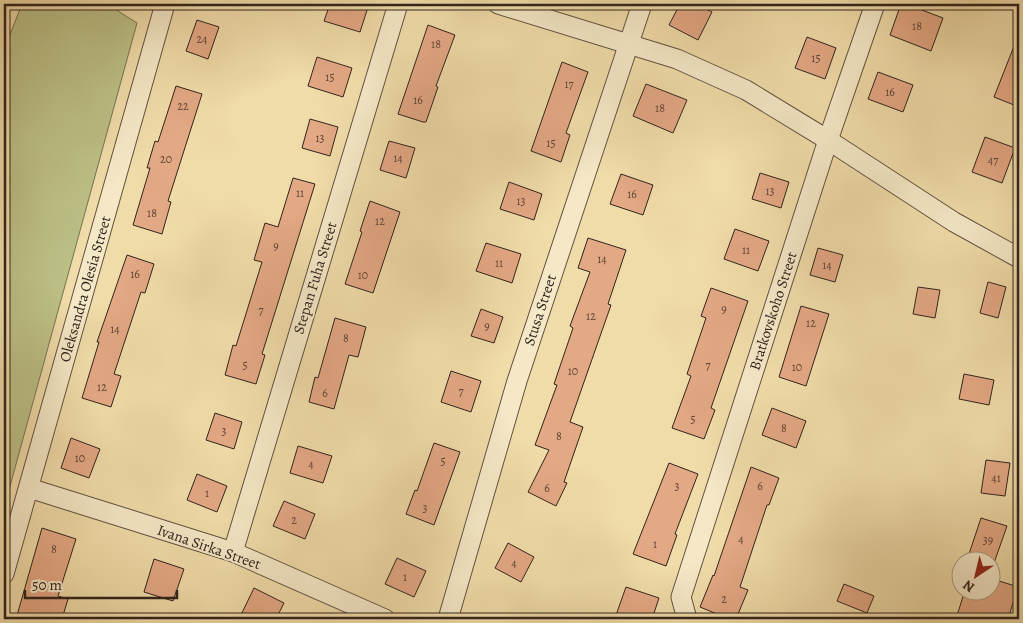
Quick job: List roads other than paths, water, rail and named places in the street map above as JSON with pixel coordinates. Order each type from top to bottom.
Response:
[{"type":"street","name":"Oleksandra Olesia Street","points":[[4,574],[165,4]]},
{"type":"street","name":"Stepan Fuha Street","points":[[233,552],[398,4]]},
{"type":"street","points":[[498,4],[678,59],[746,90],[828,140],[954,222],[1019,258]]},
{"type":"street","name":"Stusa Street","points":[[448,619],[517,381],[642,4]]},
{"type":"street","name":"Bratkovskoho Street","points":[[687,619],[681,597],[828,140],[876,4]]},
{"type":"street","name":"Ivana Sirka Street","points":[[29,488],[233,552],[385,619]]}]
